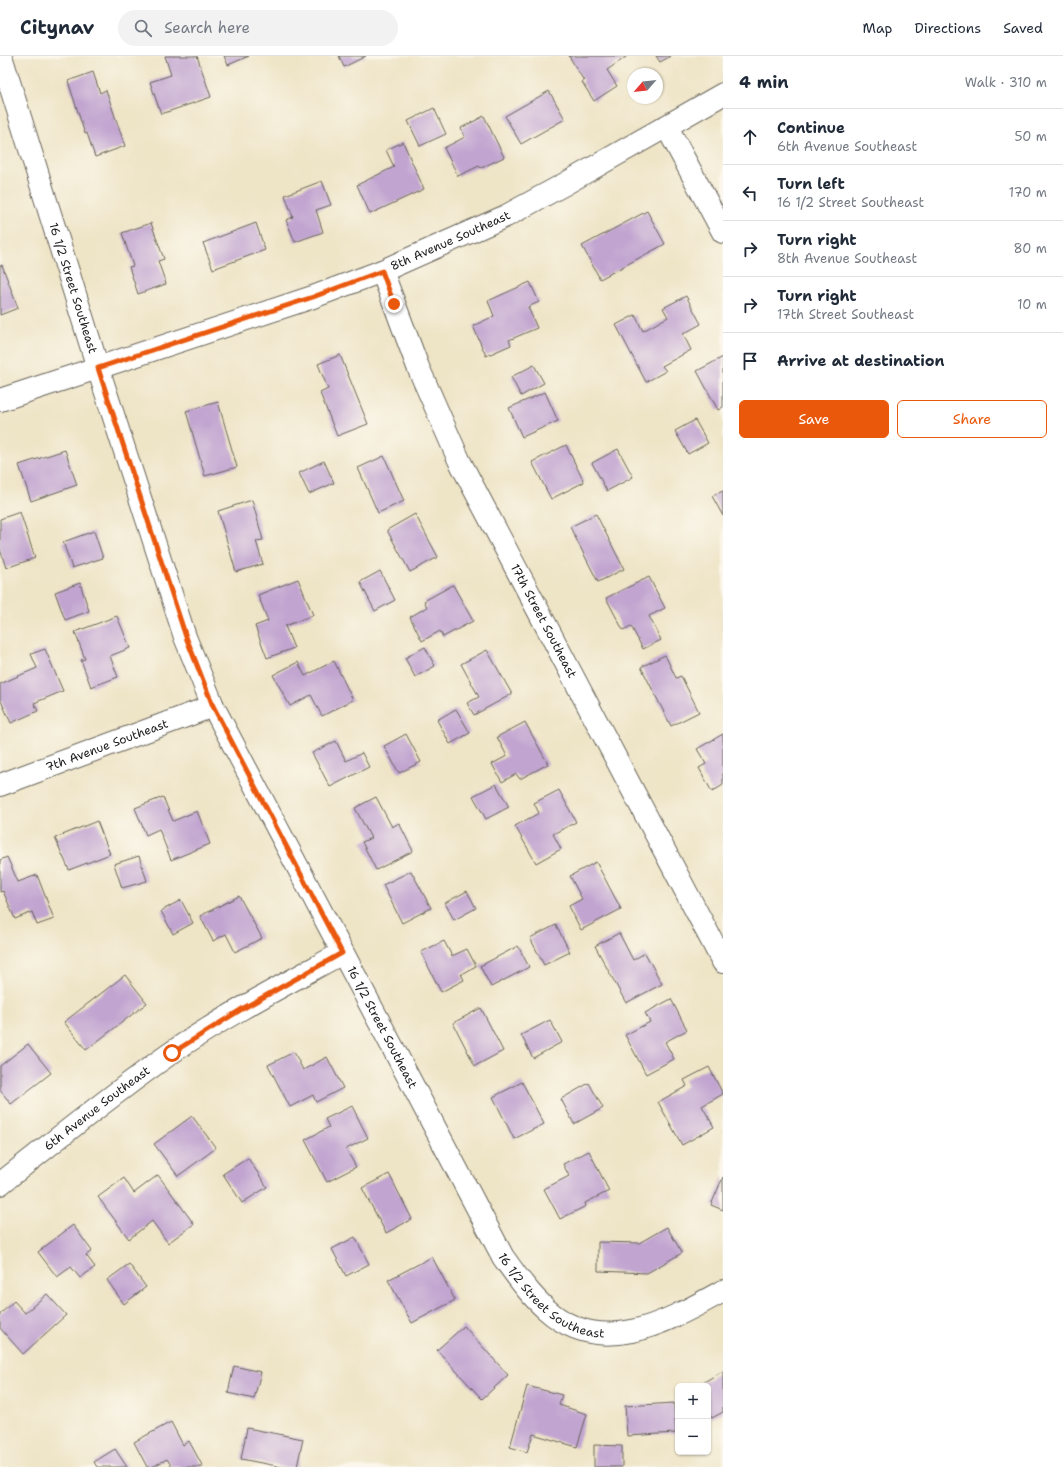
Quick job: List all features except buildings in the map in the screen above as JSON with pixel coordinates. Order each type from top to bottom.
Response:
[{"type":"street","name":"16 1/2 Street Southeast","points":[[1,56],[90,337],[98,368],[186,637],[213,706],[503,1257],[521,1282],[547,1310],[564,1323],[578,1329],[608,1334],[632,1332],[649,1327],[679,1315],[723,1291]]},
{"type":"street","name":"8th Avenue Southeast","points":[[0,400],[313,297],[382,271],[506,216],[667,127],[723,94]]},
{"type":"street","points":[[667,127],[723,232]]},
{"type":"street","name":"17th Street Southeast","points":[[382,271],[418,367],[459,460],[723,962]]},
{"type":"street","name":"7th Avenue Southeast","points":[[0,785],[213,706]]},
{"type":"street","name":"6th Avenue Southeast","points":[[0,1184],[103,1103],[172,1053],[242,1009],[342,953]]},
{"type":"route","points":[[172,1053],[201,1033],[342,953],[213,706],[186,637],[98,368],[313,297],[382,271],[394,304]]}]
